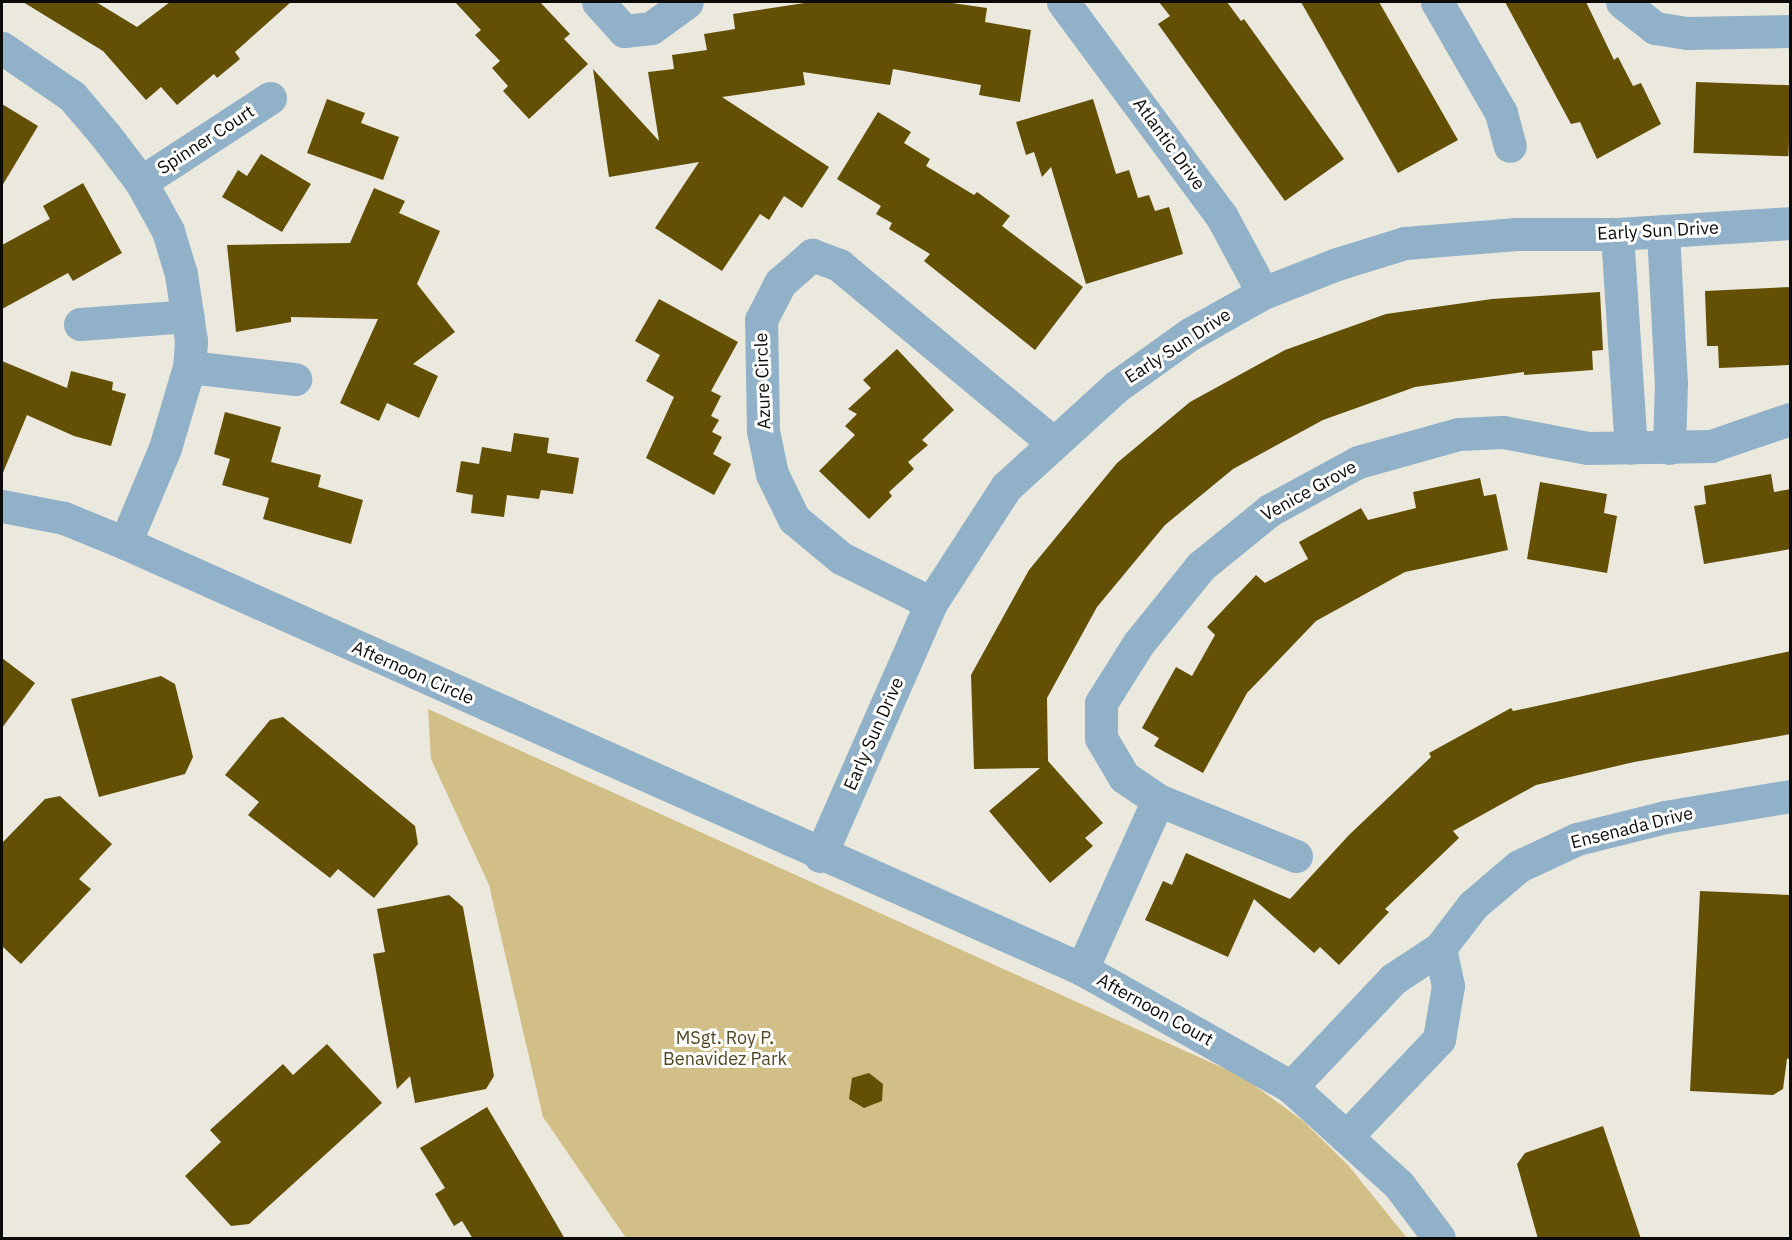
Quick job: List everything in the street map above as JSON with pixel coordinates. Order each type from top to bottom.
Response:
[{"type":"street","points":[[598,2],[624,31],[651,28],[687,2]]},
{"type":"street","name":"Atlantic Drive","points":[[1063,2],[1222,217],[1263,293]]},
{"type":"street","points":[[1437,2],[1501,113],[1510,146]]},
{"type":"street","points":[[1622,2],[1655,27],[1687,33],[1791,31]]},
{"type":"street","points":[[2,48],[72,96],[141,182],[168,231],[188,316],[189,367],[165,448],[125,543]]},
{"type":"street","name":"Spinner Court","points":[[141,182],[270,99]]},
{"type":"street","name":"Early Sun Drive","points":[[820,856],[931,603],[1006,487],[1052,442],[1117,386],[1172,347],[1263,293],[1337,264],[1405,243],[1517,234],[1617,234],[1791,223]]},
{"type":"street","points":[[1663,232],[1671,383],[1669,448]]},
{"type":"street","points":[[1617,234],[1631,448]]},
{"type":"street","name":"Azure Circle","points":[[931,603],[841,558],[794,519],[772,474],[763,431],[761,320],[780,283],[812,255],[839,265],[1052,442]]},
{"type":"street","points":[[80,324],[188,316]]},
{"type":"street","points":[[189,367],[295,379]]},
{"type":"street","name":"Venice Grove","points":[[1296,856],[1158,800],[1124,777],[1101,738],[1101,704],[1138,644],[1201,566],[1270,510],[1358,462],[1458,434],[1503,432],[1588,448],[1669,448],[1711,446],[1791,419]]},
{"type":"street","name":"Afternoon Circle","points":[[2,506],[64,518],[125,543],[820,856]]},
{"type":"street","name":"Ensenada Drive","points":[[1291,1087],[1393,979],[1440,948],[1473,905],[1518,866],[1577,839],[1665,817],[1791,796]]},
{"type":"street","points":[[1082,969],[1158,800]]},
{"type":"street","name":"Afternoon Court","points":[[820,856],[1082,969],[1291,1087],[1400,1185],[1439,1239]]},
{"type":"street","points":[[1347,1136],[1439,1039],[1448,986],[1440,948]]},
{"type":"green space","name":"MSgt. Roy P. Benavidez Park","points":[[428,709],[1243,1077],[1303,1121],[1348,1165],[1407,1238],[626,1238],[543,1117],[489,885],[431,759]]},
{"type":"building","points":[[23,2],[96,2],[137,27],[170,2],[291,2],[235,52],[240,59],[217,78],[214,74],[177,105],[161,87],[146,100],[103,51]]},
{"type":"building","points":[[455,2],[540,2],[570,34],[564,39],[588,64],[529,119],[503,91],[508,86],[492,68],[500,61],[475,35],[481,30]]},
{"type":"building","points":[[811,2],[945,2],[987,8],[985,22],[1031,30],[1020,102],[979,95],[981,85],[893,69],[890,85],[803,72],[805,85],[722,97],[829,167],[802,208],[784,196],[769,220],[760,214],[722,271],[655,228],[699,162],[609,177],[593,69],[659,141],[648,72],[674,69],[672,55],[707,50],[704,34],[735,29],[733,14]]},
{"type":"building","points":[[1159,2],[1227,2],[1241,21],[1244,19],[1344,159],[1285,201],[1158,24],[1170,16]]},
{"type":"building","points":[[1301,2],[1379,2],[1458,140],[1398,173]]},
{"type":"building","points":[[1505,2],[1586,2],[1614,60],[1618,57],[1633,86],[1641,83],[1661,124],[1597,159],[1580,122],[1571,124]]},
{"type":"building","points":[[1696,82],[1790,85],[1788,156],[1694,153]]},
{"type":"building","points":[[327,99],[365,113],[361,123],[399,137],[383,180],[307,153]]},
{"type":"building","points":[[1093,99],[1116,174],[1129,170],[1138,198],[1149,195],[1155,211],[1169,207],[1183,254],[1086,284],[1051,167],[1042,177],[1034,152],[1026,155],[1016,122]]},
{"type":"building","points":[[2,104],[38,126],[2,186]]},
{"type":"building","points":[[878,112],[911,132],[904,143],[930,159],[926,166],[974,195],[977,192],[1010,216],[1002,226],[1083,287],[1035,350],[924,261],[930,254],[889,229],[892,223],[876,214],[881,206],[837,179]]},
{"type":"building","points":[[261,154],[311,184],[282,232],[222,197],[238,170],[247,176]]},
{"type":"building","points":[[83,183],[122,253],[73,281],[68,273],[2,309],[2,245],[50,219],[43,206]]},
{"type":"building","points":[[374,188],[405,201],[399,213],[440,231],[417,284],[455,332],[413,364],[438,376],[419,418],[387,403],[379,421],[340,403],[378,319],[291,317],[291,322],[236,332],[227,245],[350,243]]},
{"type":"building","points":[[1791,287],[1789,365],[1719,368],[1718,346],[1707,346],[1705,291]]},
{"type":"building","points":[[1600,292],[1603,350],[1592,351],[1593,370],[1524,375],[1524,372],[1415,387],[1323,420],[1233,469],[1165,525],[1097,607],[1047,698],[1048,761],[1103,823],[1085,838],[1093,846],[1050,883],[989,811],[1040,768],[974,769],[971,675],[1029,570],[1117,463],[1190,402],[1285,350],[1386,314],[1492,299]]},
{"type":"building","points":[[659,299],[738,342],[711,391],[721,396],[711,416],[719,420],[712,432],[722,437],[713,454],[731,464],[714,495],[646,458],[674,397],[646,381],[660,355],[635,341]]},
{"type":"building","points":[[897,349],[954,410],[922,440],[928,445],[908,462],[914,469],[889,492],[892,496],[869,519],[819,471],[855,435],[845,426],[857,414],[848,409],[871,388],[863,380]]},
{"type":"building","points":[[2,361],[67,388],[71,371],[113,382],[112,390],[126,394],[111,446],[74,436],[27,415],[2,475]]},
{"type":"building","points":[[225,412],[281,427],[271,462],[321,475],[318,487],[363,500],[351,544],[263,519],[269,498],[222,485],[230,459],[214,454]]},
{"type":"building","points":[[514,433],[549,438],[547,453],[579,458],[573,494],[541,490],[539,499],[507,495],[504,517],[471,513],[473,495],[456,492],[461,461],[479,464],[482,447],[511,452]]},
{"type":"building","points":[[1771,474],[1774,492],[1791,489],[1791,549],[1704,564],[1694,506],[1706,504],[1704,486]]},
{"type":"building","points":[[1480,478],[1484,496],[1496,494],[1508,550],[1405,572],[1316,621],[1247,693],[1203,773],[1154,746],[1159,738],[1142,728],[1176,667],[1192,676],[1215,635],[1207,627],[1256,575],[1265,583],[1308,559],[1299,542],[1361,508],[1368,520],[1416,508],[1413,492]]},
{"type":"building","points":[[1540,482],[1607,494],[1604,513],[1617,516],[1607,573],[1527,559]]},
{"type":"building","points":[[1791,651],[1791,734],[1634,762],[1536,785],[1453,831],[1459,838],[1385,909],[1389,912],[1339,965],[1320,947],[1314,953],[1254,899],[1228,957],[1145,920],[1163,881],[1172,885],[1186,853],[1290,899],[1349,835],[1431,757],[1429,753],[1511,708],[1513,711]]},
{"type":"building","points":[[2,658],[35,683],[2,728]]},
{"type":"building","points":[[161,676],[175,684],[193,757],[185,774],[99,797],[71,699]]},
{"type":"building","points":[[283,717],[415,826],[418,844],[374,898],[338,869],[330,878],[248,815],[259,802],[225,775],[270,720]]},
{"type":"building","points":[[60,796],[112,844],[79,879],[91,889],[21,964],[2,946],[2,843],[45,799]]},
{"type":"building","points":[[1700,891],[1791,895],[1791,1058],[1787,1059],[1783,1089],[1773,1095],[1690,1091]]},
{"type":"building","points":[[449,895],[463,907],[494,1076],[486,1089],[415,1103],[410,1076],[397,1089],[373,954],[385,952],[377,909]]},
{"type":"building","points":[[327,1044],[382,1103],[249,1224],[231,1226],[185,1176],[221,1142],[210,1130],[283,1064],[293,1075]]},
{"type":"building","points":[[869,1073],[883,1084],[882,1101],[864,1108],[849,1099],[852,1078]]},
{"type":"building","points":[[487,1107],[565,1239],[473,1239],[462,1221],[454,1226],[435,1194],[445,1188],[420,1148]]},
{"type":"building","points":[[1603,1126],[1641,1239],[1538,1239],[1517,1164],[1525,1153]]}]
